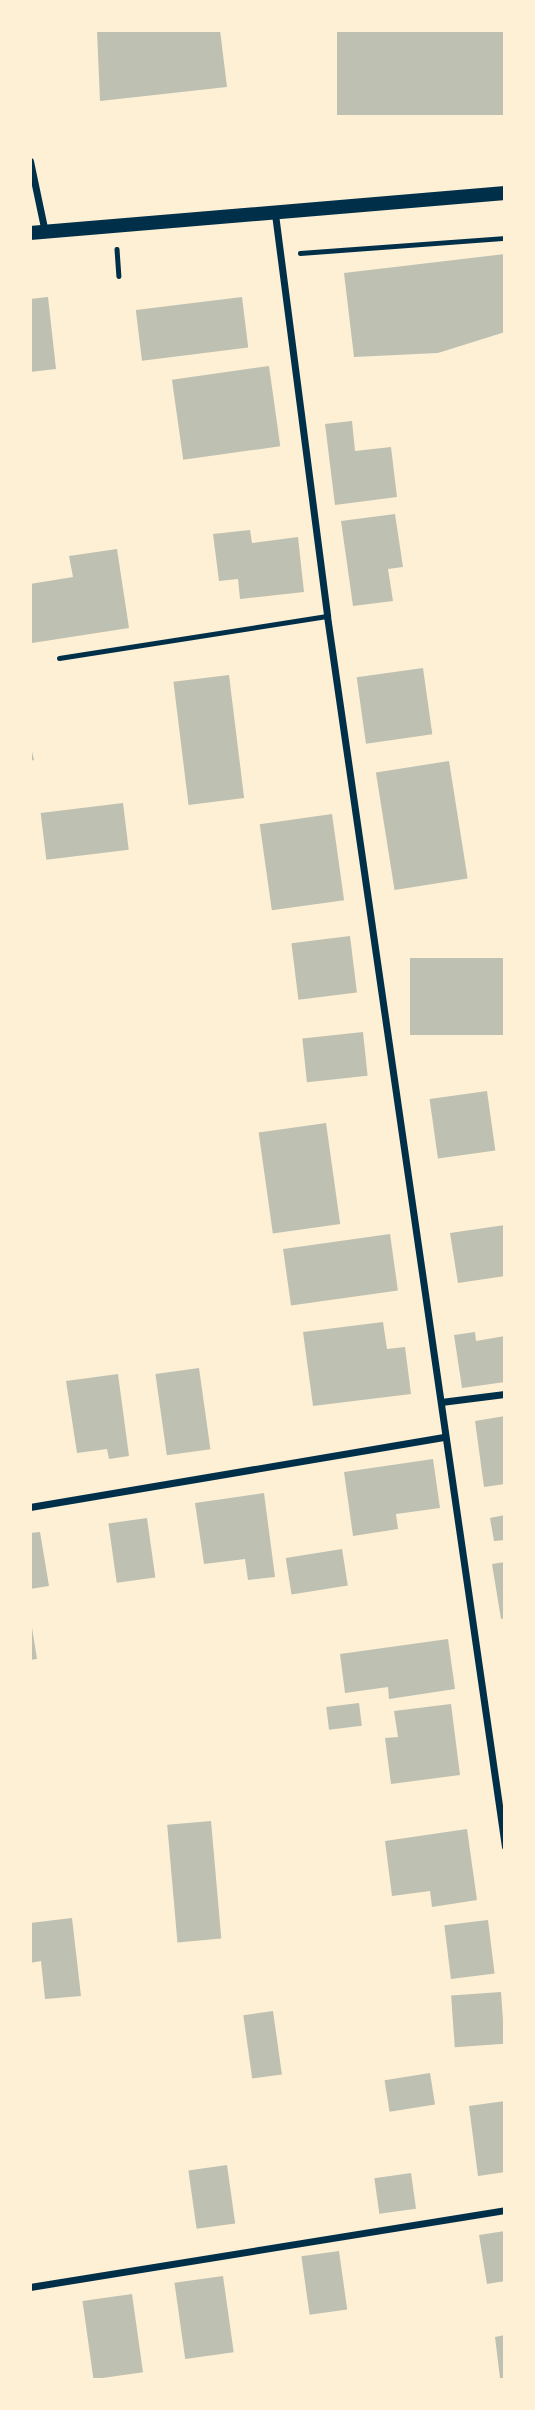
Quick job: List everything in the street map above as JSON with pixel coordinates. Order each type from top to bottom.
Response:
[{"type":"main road","points":[[37,232],[505,194]]},
{"type":"street","points":[[30,161],[37,232]]},
{"type":"street","points":[[275,214],[327,615],[505,1846]]},
{"type":"street","points":[[441,1402],[505,1394]]},
{"type":"street","points":[[30,1507],[445,1437]]},
{"type":"street","points":[[30,2287],[505,2210]]},
{"type":"lane","points":[[59,658],[327,615]]},
{"type":"path","points":[[281,255],[505,238]]},
{"type":"building","points":[[97,30],[220,30],[227,87],[100,101]]},
{"type":"building","points":[[337,30],[505,30],[505,115],[337,115]]},
{"type":"building","points":[[505,254],[505,332],[438,353],[354,357],[344,273]]},
{"type":"building","points":[[48,297],[56,369],[30,372],[30,299]]},
{"type":"building","points":[[242,297],[248,348],[142,361],[136,310]]},
{"type":"building","points":[[269,366],[280,446],[183,460],[172,380]]},
{"type":"building","points":[[352,421],[355,451],[391,447],[397,497],[335,505],[325,424]]},
{"type":"building","points":[[395,514],[403,567],[388,569],[393,601],[353,606],[341,521]]},
{"type":"building","points":[[250,530],[252,543],[298,537],[304,592],[240,599],[238,579],[219,581],[213,534]]},
{"type":"building","points":[[117,549],[129,628],[32,643],[30,584],[73,577],[69,556]]},
{"type":"building","points":[[423,668],[432,734],[366,744],[357,677]]},
{"type":"building","points":[[229,675],[244,798],[189,805],[173,682]]},
{"type":"building","points":[[30,743],[34,760],[30,761]]},
{"type":"building","points":[[449,761],[468,879],[395,890],[376,773]]},
{"type":"building","points":[[123,803],[129,850],[46,860],[41,813]]},
{"type":"building","points":[[332,814],[344,900],[272,910],[260,824]]},
{"type":"building","points":[[350,936],[357,993],[298,1000],[291,943]]},
{"type":"building","points":[[410,958],[505,958],[505,1035],[410,1035]]},
{"type":"building","points":[[363,1032],[368,1076],[307,1082],[302,1038]]},
{"type":"building","points":[[487,1091],[495,1150],[438,1158],[430,1099]]},
{"type":"building","points":[[326,1123],[340,1224],[273,1233],[259,1132]]},
{"type":"building","points":[[505,1225],[505,1276],[458,1283],[450,1233]]},
{"type":"building","points":[[390,1234],[398,1290],[291,1305],[283,1249]]},
{"type":"building","points":[[383,1322],[387,1349],[405,1347],[411,1394],[313,1406],[303,1332]]},
{"type":"building","points":[[475,1332],[476,1341],[505,1336],[505,1382],[462,1388],[454,1335]]},
{"type":"building","points":[[199,1368],[210,1449],[167,1455],[155,1374]]},
{"type":"building","points":[[118,1374],[129,1456],[109,1459],[107,1449],[77,1453],[66,1381]]},
{"type":"building","points":[[505,1416],[505,1484],[484,1487],[475,1421]]},
{"type":"building","points":[[433,1459],[440,1508],[396,1514],[398,1529],[353,1536],[344,1472]]},
{"type":"building","points":[[264,1493],[275,1577],[248,1580],[245,1559],[204,1564],[195,1503]]},
{"type":"building","points":[[505,1515],[505,1540],[494,1541],[490,1518]]},
{"type":"building","points":[[147,1518],[155,1577],[117,1583],[108,1523]]},
{"type":"building","points":[[40,1532],[49,1586],[30,1589],[30,1533]]},
{"type":"building","points":[[342,1549],[348,1586],[291,1594],[286,1558]]},
{"type":"building","points":[[505,1562],[505,1618],[501,1619],[492,1564]]},
{"type":"building","points":[[30,1615],[37,1659],[30,1660]]},
{"type":"building","points":[[448,1639],[455,1689],[389,1699],[388,1687],[345,1693],[340,1654]]},
{"type":"building","points":[[359,1703],[362,1726],[329,1730],[326,1707]]},
{"type":"building","points":[[451,1704],[460,1775],[391,1784],[385,1738],[398,1737],[394,1711]]},
{"type":"building","points":[[211,1821],[221,1939],[177,1942],[167,1825]]},
{"type":"building","points":[[467,1829],[477,1900],[432,1907],[430,1891],[392,1896],[385,1841]]},
{"type":"building","points":[[72,1918],[81,1996],[45,1999],[41,1961],[30,1963],[30,1923]]},
{"type":"building","points":[[488,1920],[495,1974],[451,1979],[444,1925]]},
{"type":"building","points":[[501,1992],[505,2044],[455,2047],[451,1995]]},
{"type":"building","points":[[273,2011],[282,2074],[252,2079],[243,2015]]},
{"type":"building","points":[[430,2073],[435,2105],[390,2112],[385,2080]]},
{"type":"building","points":[[505,2101],[505,2172],[478,2176],[469,2106]]},
{"type":"building","points":[[227,2165],[235,2223],[197,2229],[188,2170]]},
{"type":"building","points":[[411,2173],[416,2209],[379,2214],[374,2178]]},
{"type":"building","points":[[505,2231],[505,2281],[487,2284],[479,2235]]},
{"type":"building","points":[[339,2251],[347,2309],[310,2315],[301,2256]]},
{"type":"building","points":[[223,2276],[234,2352],[185,2359],[174,2283]]},
{"type":"building","points":[[132,2294],[143,2372],[93,2379],[82,2301]]},
{"type":"building","points":[[505,2335],[505,2380],[493,2380],[500,2378],[495,2337]]}]
